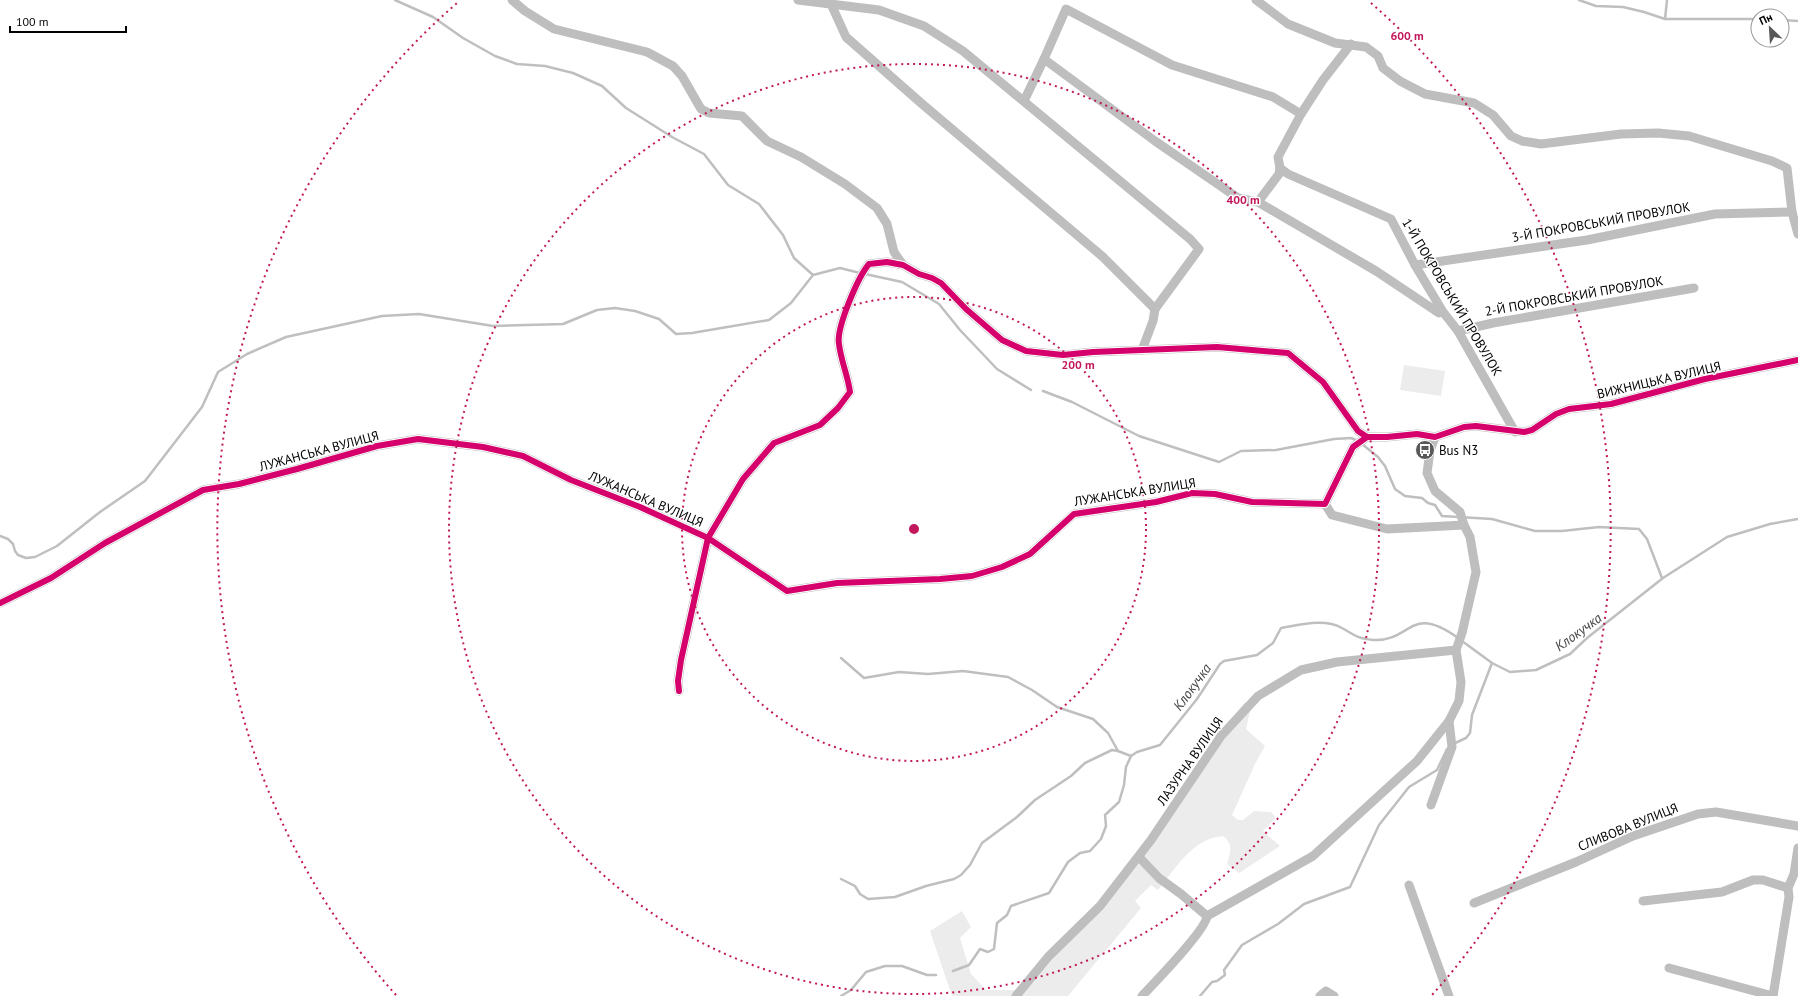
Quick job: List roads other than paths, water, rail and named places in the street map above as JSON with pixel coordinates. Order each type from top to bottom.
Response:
[{"type":"street","points":[[512,0],[525,11],[554,29],[573,35],[647,52],[673,66],[682,76],[701,109],[709,112],[742,116],[767,141],[801,157],[845,184],[877,208],[887,224],[894,252],[903,265]]},
{"type":"street","points":[[798,0],[879,10],[924,26],[963,51],[1184,234],[1199,249],[1155,309],[1153,321],[1142,350]]},
{"type":"street","points":[[1256,0],[1288,24],[1335,43],[1366,46],[1378,56],[1383,68],[1400,81],[1425,94],[1474,103],[1493,115],[1511,136],[1522,141],[1541,144],[1621,134],[1658,133],[1689,136],[1772,161],[1787,168],[1792,212],[1798,234]]},
{"type":"street","points":[[831,4],[846,37],[921,103],[1103,257],[1155,309]]},
{"type":"street","points":[[1024,101],[1066,9],[1172,66],[1273,97],[1301,114]]},
{"type":"street","points":[[1258,202],[1279,174],[1280,168],[1278,157],[1301,114],[1323,80],[1351,44]]},
{"type":"street","points":[[1044,59],[1155,142],[1238,198],[1258,202],[1376,271],[1439,313],[1443,312]]},
{"type":"street","name":"1-Й ПОКРОВСЬКИЙ ПРОВУЛОК","points":[[1280,168],[1288,174],[1391,219],[1415,265],[1443,312],[1458,331],[1515,432]]},
{"type":"street","name":"3-Й ПОКРОВСЬКИЙ ПРОВУЛОК","points":[[1415,265],[1587,240],[1715,214],[1792,212]]},
{"type":"street","points":[[680,691],[678,681],[681,660],[708,538],[743,478],[774,444],[820,425],[838,408],[850,392],[838,342],[850,301],[862,273],[869,264],[887,262],[903,265],[919,274],[932,278],[941,283],[966,309],[1002,340],[1026,351],[1063,355],[1217,347],[1288,353],[1323,382],[1364,438]]},
{"type":"street","name":"2-Й ПОКРОВСЬКИЙ ПРОВУЛОК","points":[[1458,331],[1493,323],[1694,288]]},
{"type":"street","name":"ВИЖНИЦЬКА ВУЛИЦЯ","points":[[1435,437],[1464,427],[1476,426],[1524,432],[1532,430],[1556,414],[1569,409],[1611,404],[1704,379],[1798,360]]},
{"type":"street","points":[[1207,916],[1313,856],[1417,761],[1449,721],[1459,701],[1461,682],[1458,646],[1476,572],[1470,538],[1460,512],[1435,491],[1427,473],[1430,451],[1435,437],[1417,434],[1364,438],[1353,447],[1325,504],[1332,515],[1387,530],[1464,523]]},
{"type":"street","name":"ЛУЖАНСЬКА ВУЛИЦЯ","points":[[0,604],[51,578],[105,543],[203,490],[238,484],[377,446],[418,439],[483,447],[522,456],[570,480],[640,507],[708,538],[787,591],[837,582],[940,579],[972,576],[1002,567],[1030,554],[1074,514],[1156,502],[1192,493],[1215,494],[1252,502],[1325,504]]},
{"type":"street","name":"ЛАЗУРНА ВУЛИЦЯ","points":[[1016,996],[1048,957],[1093,914],[1139,857],[1225,730],[1242,711],[1267,690],[1301,670],[1337,662],[1458,646]]},
{"type":"street","points":[[1432,805],[1452,744],[1449,721]]},
{"type":"street","name":"СЛИВОВА ВУЛИЦЯ","points":[[1474,902],[1581,859],[1633,836],[1698,814],[1716,812],[1798,826]]},
{"type":"street","points":[[1668,968],[1773,996],[1789,897],[1788,888],[1794,874],[1798,848]]},
{"type":"street","points":[[1139,857],[1159,878],[1207,916]]},
{"type":"street","points":[[1643,901],[1722,892],[1753,880],[1763,880],[1788,888]]},
{"type":"street","points":[[1409,885],[1449,996]]},
{"type":"street","points":[[1142,996],[1196,936],[1206,922],[1207,916]]},
{"type":"street","points":[[1320,996],[1326,991],[1334,996]]},
{"type":"waterway","points":[[395,0],[433,17],[463,38],[495,56],[517,64],[545,66],[573,73],[602,86],[626,108],[672,137],[704,154],[728,185],[759,204],[783,235],[794,258],[813,275]]},
{"type":"waterway","points":[[1579,0],[1596,6],[1623,7],[1665,19],[1750,19]]},
{"type":"waterway","points":[[1665,19],[1667,0]]},
{"type":"waterway","points":[[1790,20],[1798,21]]},
{"type":"waterway","points":[[0,536],[8,539],[13,544],[18,555],[26,558],[35,557],[57,546],[100,512],[145,481],[202,407],[218,372],[247,354],[286,337],[382,316],[419,314],[493,326],[563,324],[597,310],[615,308],[635,311],[659,319],[676,334],[692,333],[769,320],[791,303],[813,275],[840,268],[860,273]]},
{"type":"waterway","points":[[865,274],[902,282],[939,304],[960,330],[997,369],[1031,390]]},
{"type":"waterway","points":[[1043,391],[1072,402],[1139,436],[1219,462],[1241,451],[1276,450],[1334,439],[1351,438],[1358,441]]},
{"type":"waterway","points":[[1362,444],[1378,457],[1385,466],[1395,489],[1405,496],[1422,498],[1428,503],[1435,505],[1442,516],[1492,519],[1535,531],[1562,531],[1599,527],[1639,529],[1647,539],[1662,578]]},
{"type":"waterway","name":"Клокучка","points":[[1462,641],[1492,663],[1510,672],[1536,670],[1570,654],[1587,638],[1663,578],[1727,537],[1770,524],[1798,519]]},
{"type":"waterway","name":"Клокучка","points":[[953,971],[969,965],[980,949],[988,952],[994,949],[997,923],[1007,915],[1011,906],[1049,893],[1068,862],[1080,853],[1090,851],[1101,839],[1106,826],[1105,815],[1119,802],[1124,785],[1126,767],[1131,756],[1137,752],[1160,745],[1197,699],[1220,664],[1224,661],[1257,655],[1273,643],[1281,628],[1312,623],[1328,623],[1342,628],[1359,637],[1373,640],[1386,639],[1396,636],[1420,624],[1430,624],[1442,628],[1458,638]]},
{"type":"waterway","points":[[841,658],[864,678],[899,672],[928,674],[963,671],[1008,677],[1032,690],[1057,707],[1093,719],[1108,733],[1118,751],[1131,756]]},
{"type":"waterway","points":[[1453,744],[1466,738],[1470,733],[1472,715],[1492,663]]},
{"type":"waterway","points":[[1200,996],[1212,982],[1217,981],[1225,975],[1224,970],[1242,945],[1278,924],[1304,904],[1350,887],[1379,825],[1409,787],[1437,770],[1447,749]]},
{"type":"waterway","points":[[841,879],[855,886],[860,894],[868,899],[895,897],[926,886],[954,879],[961,875],[970,865],[982,843],[1017,817],[1035,800],[1071,776],[1085,763],[1112,750],[1118,751]]},
{"type":"waterway","name":"Клокучка","points":[[841,996],[851,990],[866,972],[885,966],[902,966],[927,975],[936,975]]},
{"type":"place","name":"Bus N3","points":[[1425,450]]}]
